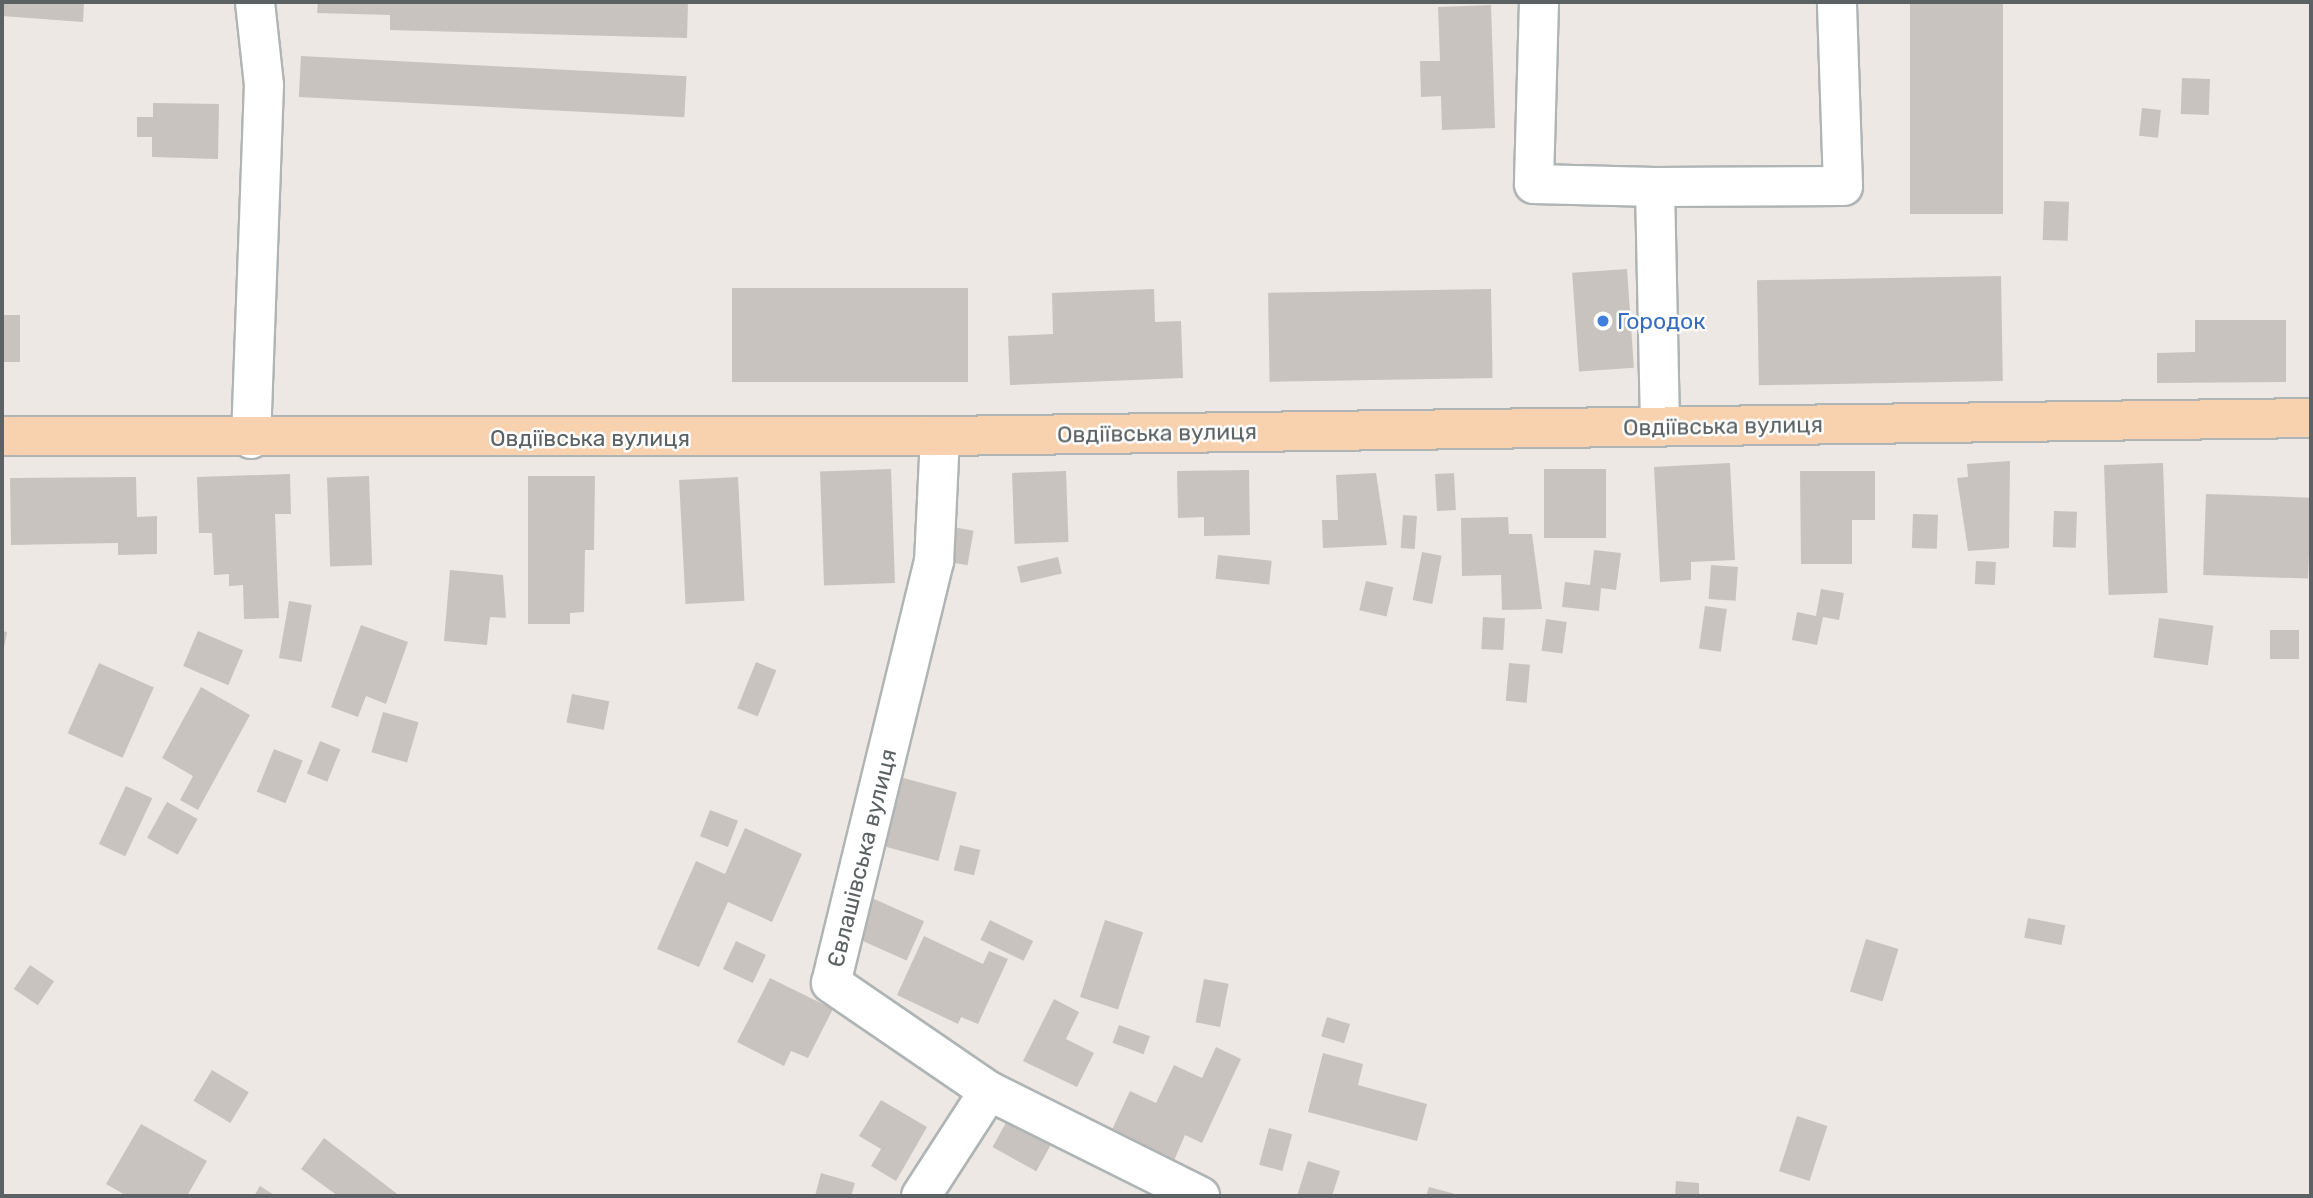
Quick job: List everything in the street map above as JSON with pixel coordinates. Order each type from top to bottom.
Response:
[{"type":"main road","name":"Овдіївська вулиця","points":[[2,436],[251,439],[940,436],[2311,418]]},
{"type":"street","points":[[251,439],[264,85],[255,2]]},
{"type":"street","points":[[1539,2],[1534,184],[1655,187],[1843,186],[1837,2]]},
{"type":"street","points":[[1655,187],[1660,426]]},
{"type":"street","name":"Євлашівська вулиця","points":[[940,436],[934,561],[831,983],[989,1091],[1200,1196]]},
{"type":"street","points":[[921,1196],[989,1091]]},
{"type":"building","points":[[2,2],[84,2],[83,22],[2,16]]},
{"type":"building","points":[[318,2],[688,2],[687,38],[390,30],[390,15],[317,13]]},
{"type":"building","points":[[1910,2],[2003,2],[2003,214],[1910,214]]},
{"type":"building","points":[[1491,5],[1495,128],[1442,130],[1441,96],[1421,97],[1420,61],[1440,61],[1438,7]]},
{"type":"building","points":[[301,56],[686,76],[684,117],[299,97]]},
{"type":"building","points":[[2182,78],[2210,79],[2209,115],[2181,114]]},
{"type":"building","points":[[153,103],[219,104],[218,159],[152,157],[152,137],[137,137],[137,117],[153,117]]},
{"type":"building","points":[[2142,108],[2161,110],[2158,138],[2139,136]]},
{"type":"building","points":[[2044,201],[2069,202],[2068,241],[2043,240]]},
{"type":"building","name":"Городок","points":[[1627,269],[1634,368],[1579,372],[1572,273]]},
{"type":"building","points":[[2001,276],[2003,381],[1759,385],[1757,280]]},
{"type":"building","points":[[732,288],[968,288],[968,382],[732,382]]},
{"type":"building","points":[[1154,289],[1155,322],[1181,321],[1183,378],[1010,385],[1008,336],[1053,334],[1052,293]]},
{"type":"building","points":[[1491,289],[1493,378],[1270,382],[1268,293]]},
{"type":"building","points":[[2,315],[20,315],[20,362],[2,362]]},
{"type":"building","points":[[2195,320],[2286,320],[2286,382],[2157,383],[2157,353],[2195,352]]},
{"type":"building","points":[[2010,461],[2009,548],[1968,551],[1957,478],[1968,477],[1967,464]]},
{"type":"building","points":[[1730,463],[1735,560],[1691,562],[1691,580],[1660,582],[1654,467]]},
{"type":"building","points":[[2163,463],[2168,593],[2109,595],[2104,465]]},
{"type":"building","points":[[891,469],[895,583],[824,585],[820,471]]},
{"type":"building","points":[[1544,469],[1606,469],[1606,538],[1544,538]]},
{"type":"building","points":[[1249,470],[1250,535],[1204,536],[1204,517],[1178,518],[1177,471]]},
{"type":"building","points":[[1066,471],[1068,542],[1015,544],[1012,473]]},
{"type":"building","points":[[1800,471],[1875,471],[1875,520],[1852,520],[1852,564],[1801,564]]},
{"type":"building","points":[[1376,473],[1387,545],[1323,548],[1322,520],[1338,520],[1336,475]]},
{"type":"building","points":[[1454,473],[1456,510],[1437,511],[1435,474]]},
{"type":"building","points":[[290,474],[291,514],[275,514],[279,618],[244,619],[243,585],[229,586],[229,574],[214,575],[212,533],[199,533],[197,477]]},
{"type":"building","points":[[369,476],[372,565],[330,566],[327,477]]},
{"type":"building","points":[[528,476],[595,476],[594,550],[585,550],[584,612],[570,613],[570,624],[528,624]]},
{"type":"building","points":[[136,477],[137,517],[157,516],[157,554],[118,555],[118,543],[11,545],[10,478]]},
{"type":"building","points":[[738,477],[744,601],[686,604],[679,480]]},
{"type":"building","points":[[2206,494],[2311,498],[2308,579],[2203,575]]},
{"type":"building","points":[[2054,511],[2077,512],[2076,548],[2053,547]]},
{"type":"building","points":[[1913,514],[1938,515],[1937,549],[1912,548]]},
{"type":"building","points":[[1403,515],[1417,516],[1415,549],[1401,548]]},
{"type":"building","points":[[1508,517],[1509,534],[1532,534],[1542,609],[1502,610],[1501,575],[1462,576],[1461,518]]},
{"type":"building","points":[[947,526],[974,531],[968,565],[941,560]]},
{"type":"building","points":[[1594,550],[1621,553],[1616,590],[1601,588],[1599,611],[1562,607],[1565,582],[1590,585]]},
{"type":"building","points":[[1422,552],[1442,556],[1432,604],[1413,600]]},
{"type":"building","points":[[1218,555],[1272,561],[1269,585],[1215,579]]},
{"type":"building","points":[[1058,557],[1062,574],[1021,583],[1017,566]]},
{"type":"building","points":[[1976,561],[1996,562],[1995,585],[1975,584]]},
{"type":"building","points":[[1711,565],[1738,567],[1736,601],[1709,599]]},
{"type":"building","points":[[450,570],[503,575],[506,618],[490,617],[487,645],[444,641]]},
{"type":"building","points":[[1366,581],[1393,587],[1387,617],[1359,610]]},
{"type":"building","points":[[1821,589],[1844,593],[1839,620],[1823,617],[1817,645],[1792,640],[1797,612],[1816,616]]},
{"type":"building","points":[[289,601],[312,605],[302,662],[279,658]]},
{"type":"building","points":[[1705,606],[1727,609],[1721,652],[1699,649]]},
{"type":"building","points":[[1483,617],[1505,618],[1503,650],[1481,649]]},
{"type":"building","points":[[2159,618],[2213,626],[2208,665],[2153,658]]},
{"type":"building","points":[[1546,619],[1567,622],[1562,654],[1542,651]]},
{"type":"building","points":[[361,625],[408,642],[386,704],[366,696],[358,717],[331,707]]},
{"type":"building","points":[[2270,630],[2299,630],[2299,659],[2270,659]]},
{"type":"building","points":[[2,631],[7,632],[3,653],[2,653]]},
{"type":"building","points":[[198,631],[243,650],[228,685],[183,666]]},
{"type":"building","points":[[756,662],[776,670],[758,717],[737,708]]},
{"type":"building","points":[[99,663],[154,687],[122,758],[68,733]]},
{"type":"building","points":[[1509,663],[1530,665],[1527,703],[1506,701]]},
{"type":"building","points":[[201,687],[250,715],[198,810],[180,800],[193,776],[162,758]]},
{"type":"building","points":[[572,694],[609,701],[604,730],[566,722]]},
{"type":"building","points":[[383,712],[419,722],[407,763],[371,752]]},
{"type":"building","points":[[320,741],[340,749],[327,782],[307,773]]},
{"type":"building","points":[[274,749],[303,761],[286,803],[257,792]]},
{"type":"building","points":[[892,775],[957,792],[938,861],[874,844]]},
{"type":"building","points":[[126,786],[152,798],[125,856],[99,844]]},
{"type":"building","points":[[167,802],[198,819],[178,855],[147,838]]},
{"type":"building","points":[[710,810],[738,821],[728,847],[700,836]]},
{"type":"building","points":[[745,828],[802,854],[772,922],[728,902],[699,967],[657,949],[696,861],[725,874]]},
{"type":"building","points":[[960,845],[980,850],[974,875],[954,870]]},
{"type":"building","points":[[872,898],[924,921],[907,960],[855,937]]},
{"type":"building","points":[[2028,918],[2065,925],[2061,945],[2024,938]]},
{"type":"building","points":[[990,920],[1033,941],[1023,961],[980,940]]},
{"type":"building","points":[[1105,920],[1143,932],[1118,1009],[1080,997]]},
{"type":"building","points":[[924,936],[983,964],[989,951],[1008,959],[978,1024],[961,1017],[958,1024],[897,995]]},
{"type":"building","points":[[1866,939],[1899,949],[1882,1002],[1850,992]]},
{"type":"building","points":[[736,941],[766,955],[753,983],[723,969]]},
{"type":"building","points":[[30,965],[54,981],[38,1005],[14,989]]},
{"type":"building","points":[[770,978],[833,1009],[808,1058],[791,1051],[784,1066],[737,1042]]},
{"type":"building","points":[[1204,979],[1229,984],[1220,1027],[1196,1022]]},
{"type":"building","points":[[1054,999],[1079,1012],[1066,1039],[1094,1053],[1077,1087],[1023,1061]]},
{"type":"building","points":[[1327,1017],[1350,1024],[1344,1043],[1321,1036]]},
{"type":"building","points":[[1119,1025],[1150,1036],[1144,1054],[1113,1043]]},
{"type":"building","points":[[1216,1047],[1241,1059],[1202,1143],[1185,1135],[1173,1163],[1110,1134],[1130,1091],[1156,1103],[1174,1065],[1202,1078]]},
{"type":"building","points":[[1323,1053],[1363,1064],[1358,1085],[1427,1104],[1417,1141],[1308,1112]]},
{"type":"building","points":[[212,1070],[249,1092],[230,1123],[193,1101]]},
{"type":"building","points":[[881,1100],[927,1127],[896,1181],[871,1166],[881,1149],[859,1136]]},
{"type":"building","points":[[1797,1116],[1827,1126],[1810,1181],[1779,1171]]},
{"type":"building","points":[[1008,1119],[1052,1143],[1036,1171],[992,1147]]},
{"type":"building","points":[[141,1124],[207,1161],[187,1196],[127,1196],[106,1184]]},
{"type":"building","points":[[1269,1128],[1292,1134],[1282,1171],[1259,1165]]},
{"type":"building","points":[[324,1138],[400,1196],[338,1196],[301,1169]]},
{"type":"building","points":[[1308,1161],[1340,1171],[1332,1196],[1297,1196]]},
{"type":"building","points":[[821,1173],[855,1183],[851,1196],[815,1196]]},
{"type":"building","points":[[1676,1181],[1699,1183],[1699,1196],[1675,1196]]},
{"type":"building","points":[[260,1186],[276,1196],[254,1196]]},
{"type":"building","points":[[1429,1187],[1459,1195],[1459,1196],[1426,1196]]},
{"type":"place","name":"Городок","points":[[1603,321]]}]
